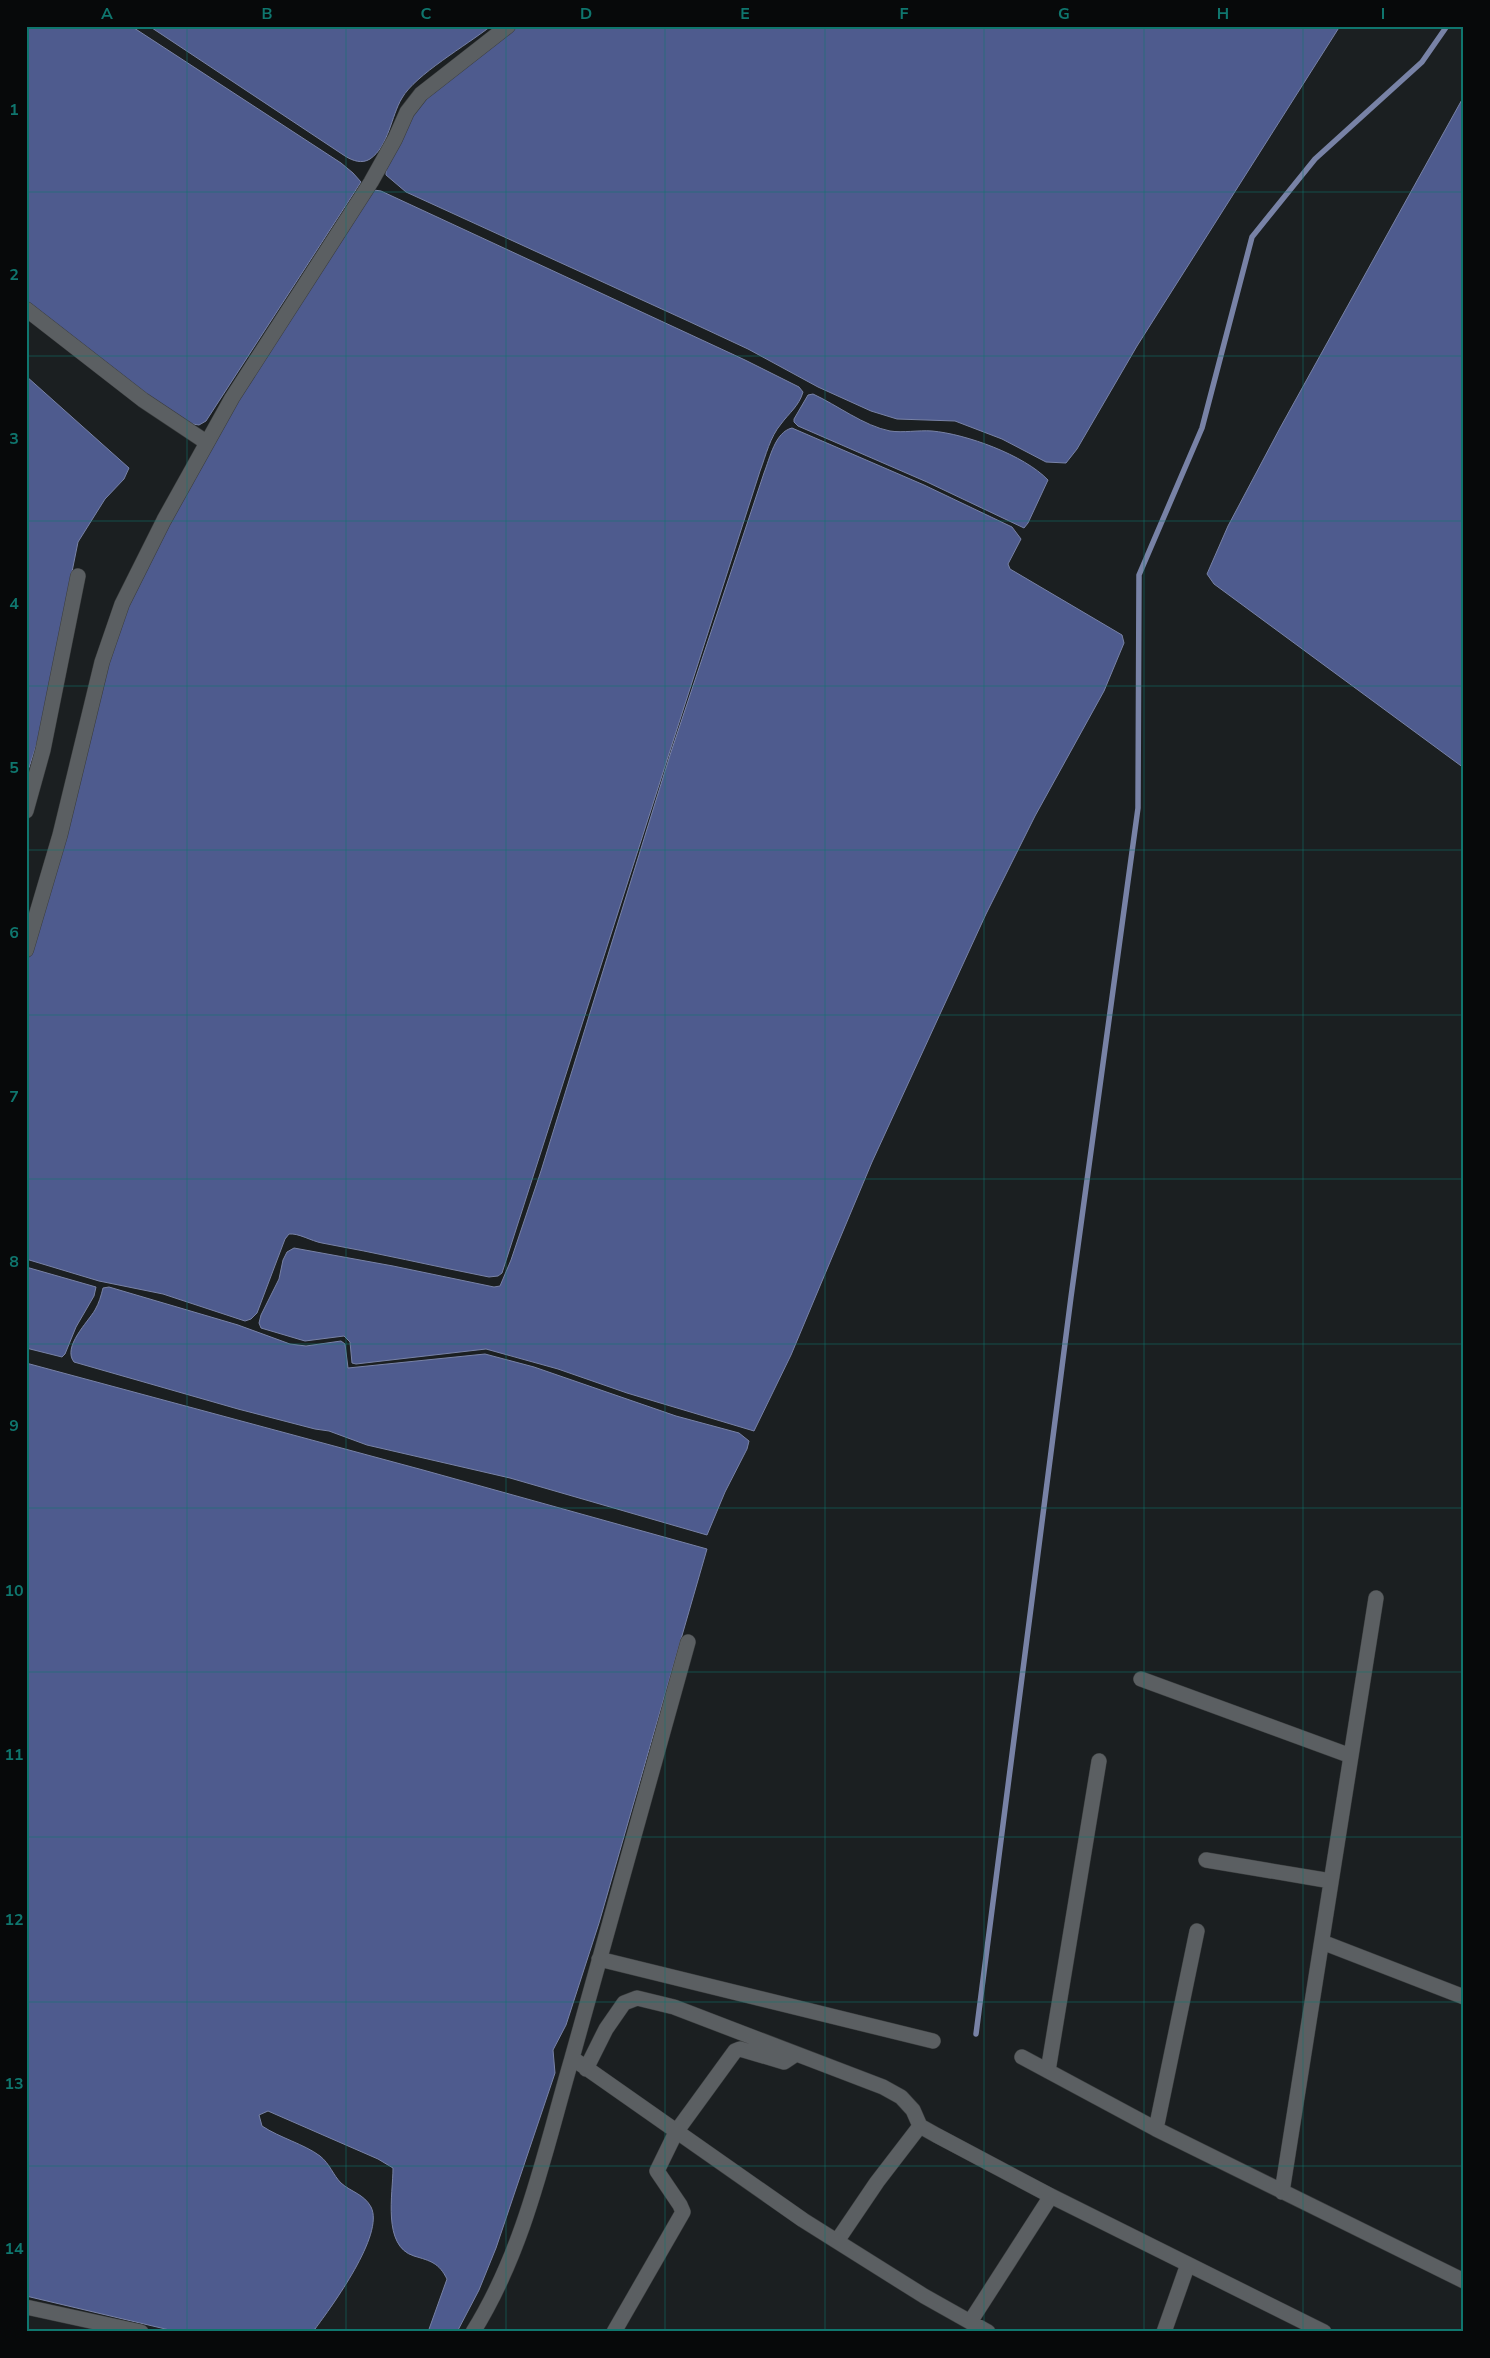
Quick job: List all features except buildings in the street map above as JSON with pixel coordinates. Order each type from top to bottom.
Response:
[{"type":"street","points":[[26,950],[58,844],[102,662],[122,604],[206,442],[232,398],[371,182],[395,139],[407,112],[421,94],[508,26]]},
{"type":"street","points":[[26,309],[143,400],[206,442]]},
{"type":"street","points":[[26,810],[43,750],[78,576]]},
{"type":"street","points":[[1282,2192],[1376,1598]]},
{"type":"street","points":[[474,2332],[489,2308],[525,2221],[622,1884],[688,1642]]},
{"type":"street","points":[[1141,1679],[1351,1756]]},
{"type":"street","points":[[1048,2071],[1099,1761]]},
{"type":"street","points":[[1206,1860],[1331,1881]]},
{"type":"street","points":[[1156,2129],[1197,1931]]},
{"type":"street","points":[[1322,1942],[1464,1996]]},
{"type":"street","points":[[599,1959],[933,2041]]},
{"type":"street","points":[[586,2069],[610,2022],[624,2003],[637,1998],[674,2007],[883,2087],[901,2096],[913,2110],[920,2126],[1050,2196],[1324,2332]]},
{"type":"street","points":[[614,2332],[682,2212],[680,2204],[657,2171],[676,2132],[735,2050],[740,2049],[784,2062],[796,2054]]},
{"type":"street","points":[[1022,2057],[1156,2129],[1464,2281]]},
{"type":"street","points":[[572,2058],[676,2132],[837,2241],[924,2296],[988,2332]]},
{"type":"street","points":[[837,2241],[877,2182],[920,2126]]},
{"type":"street","points":[[970,2322],[1050,2196]]},
{"type":"street","points":[[1164,2332],[1188,2264]]},
{"type":"street","points":[[26,2307],[141,2332]]},
{"type":"water","points":[[26,26],[131,26],[341,163],[361,182],[206,421],[199,425],[186,423],[26,303]]},
{"type":"water","points":[[149,26],[491,26],[430,70],[409,89],[398,105],[386,139],[381,147],[370,159],[361,162],[345,156]]},
{"type":"water","points":[[512,26],[1340,26],[1137,346],[1077,449],[1066,463],[1046,462],[1002,439],[955,421],[897,419],[871,411],[818,387],[748,349],[406,192],[386,175],[386,166],[410,108]]},
{"type":"water","points":[[1464,96],[1464,768],[1214,584],[1207,574],[1228,526],[1280,428]]},
{"type":"water","points":[[374,190],[381,191],[745,360],[799,387],[803,392],[774,435],[760,471],[502,1273],[498,1276],[489,1277],[322,1243],[289,1234],[285,1239],[257,1313],[251,1319],[245,1321],[163,1294],[99,1281],[26,1259],[26,946],[90,696],[171,504]]},
{"type":"water","points":[[26,376],[129,468],[124,479],[105,499],[78,542],[38,740],[26,777]]},
{"type":"water","points":[[813,394],[870,425],[895,432],[932,431],[961,436],[994,447],[1025,462],[1048,480],[1028,523],[1024,528],[927,482],[798,426],[794,419],[808,395]]},
{"type":"water","points":[[792,428],[924,485],[1012,527],[1021,539],[1008,564],[1010,569],[1122,635],[1124,643],[1104,691],[1035,816],[986,914],[872,1162],[791,1355],[754,1431],[627,1393],[558,1369],[486,1349],[356,1364],[352,1363],[350,1342],[344,1336],[305,1341],[261,1328],[259,1323],[261,1315],[279,1279],[283,1260],[287,1252],[294,1248],[494,1287],[500,1286],[511,1260],[541,1171],[670,755],[764,473],[777,440],[786,430]]},
{"type":"water","points":[[26,1267],[96,1287],[94,1296],[76,1327],[62,1357],[26,1348]]},
{"type":"water","points":[[109,1287],[238,1325],[290,1344],[306,1346],[341,1341],[345,1344],[348,1368],[485,1354],[534,1367],[676,1416],[739,1433],[749,1441],[707,1535],[510,1478],[367,1445],[329,1431],[238,1409],[74,1362],[71,1356],[71,1349],[77,1335],[95,1310],[103,1288]]},
{"type":"water","points":[[26,1363],[707,1549],[599,1923],[566,2025],[553,2050],[555,2073],[496,2248],[479,2290],[457,2332],[428,2332],[447,2279],[438,2266],[430,2261],[414,2256],[404,2250],[397,2242],[393,2231],[391,2205],[393,2168],[378,2159],[268,2111],[259,2115],[262,2126],[320,2156],[341,2183],[361,2196],[371,2207],[373,2219],[371,2234],[364,2251],[355,2270],[315,2329],[309,2332],[178,2332],[26,2296]]},
{"type":"waterway","points":[[976,2034],[1071,1297],[1138,808],[1139,575],[1202,428],[1252,237],[1315,159],[1422,62],[1447,26]]}]
